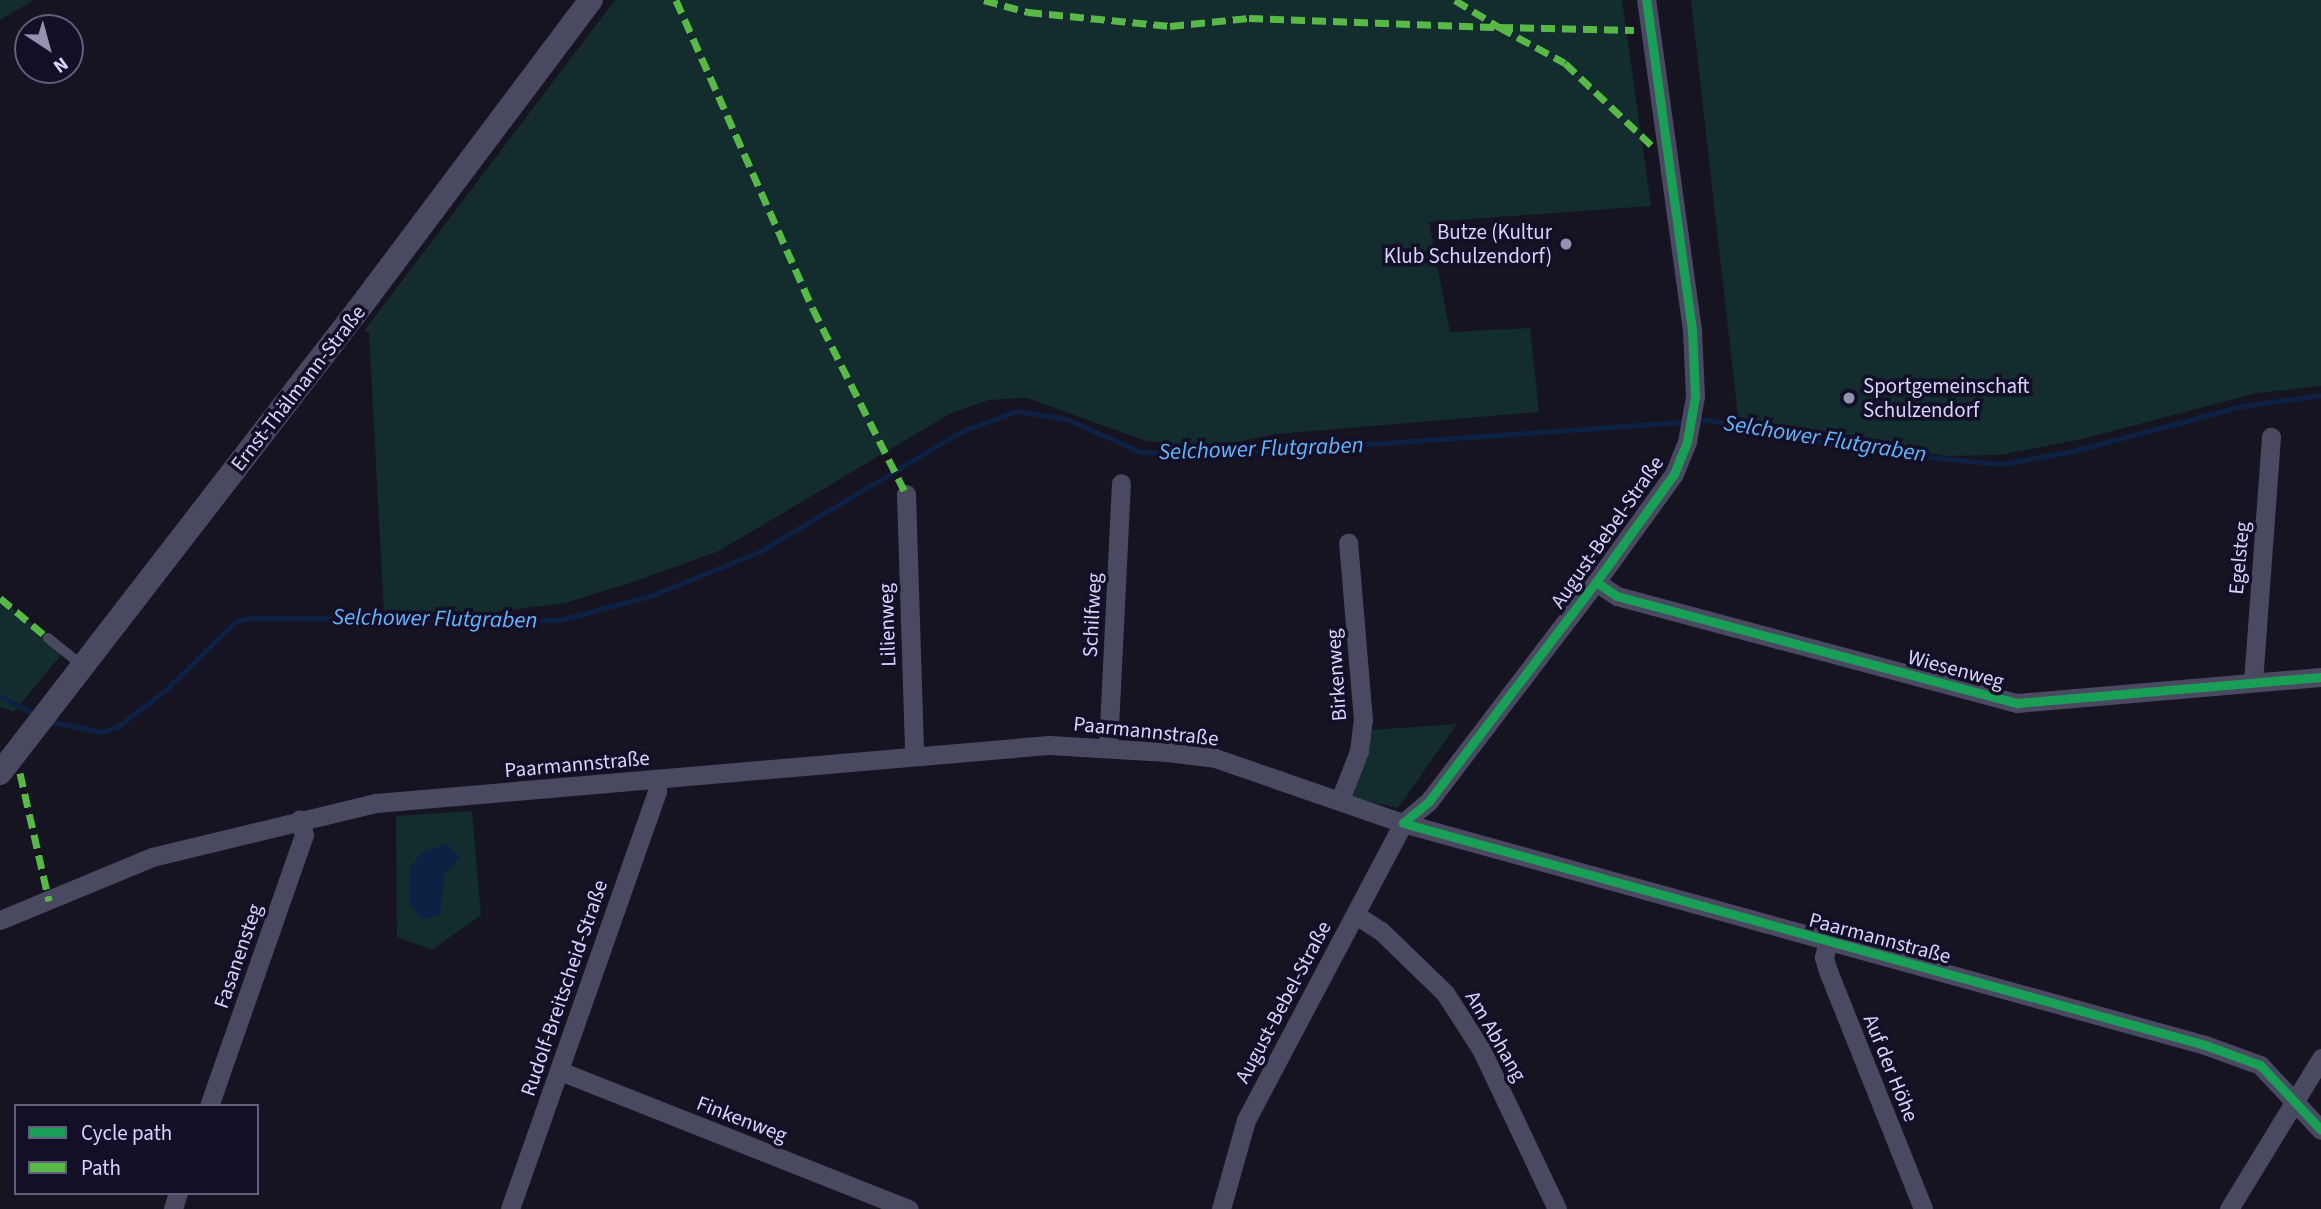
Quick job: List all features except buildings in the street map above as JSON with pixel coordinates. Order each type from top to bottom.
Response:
[{"type":"street","name":"Ernst-Thälmann-Straße","points":[[0,773],[591,0]]},
{"type":"street","name":"August-Bebel-Straße","points":[[1222,1209],[1246,1120],[1403,823],[1429,801],[1596,582],[1674,474],[1687,442],[1695,396],[1692,330],[1646,0]]},
{"type":"street","name":"Egelsteg","points":[[2253,682],[2271,437]]},
{"type":"street","name":"Schilfweg","points":[[1108,748],[1121,483]]},
{"type":"street","name":"Lilienweg","points":[[906,494],[914,755]]},
{"type":"street","name":"Birkenweg","points":[[1340,800],[1359,751],[1363,720],[1348,543]]},
{"type":"street","name":"Wiesenweg","points":[[1596,582],[1617,596],[2018,703],[2321,677]]},
{"type":"street","name":"Paarmannstraße","points":[[0,920],[152,858],[376,803],[914,755],[1049,745],[1108,748],[1216,758],[1403,823],[2205,1045],[2260,1065],[2321,1130]]},
{"type":"street","name":"Rudolf-Breitscheid-Straße","points":[[510,1209],[657,791],[657,780]]},
{"type":"street","name":"Fasanensteg","points":[[210,1104],[304,835],[300,820]]},
{"type":"street","name":"Am Abhang","points":[[1356,915],[1381,931],[1445,993],[1485,1058],[1557,1209]]},
{"type":"street","name":"Auf der Höhe","points":[[1828,942],[1824,957],[1828,971],[1923,1209]]},
{"type":"street","points":[[2228,1209],[2321,1058]]},
{"type":"street","name":"Finkenweg","points":[[560,1071],[908,1209]]},
{"type":"lane","points":[[48,638],[83,666]]},
{"type":"green space","points":[[0,0],[34,0],[0,20]]},
{"type":"green space","points":[[615,0],[1622,0],[1651,206],[1429,222],[1450,332],[1530,328],[1539,412],[1276,434],[1213,447],[1146,441],[1027,398],[989,400],[951,413],[719,551],[633,582],[565,603],[495,612],[384,614],[369,333],[364,331]]},
{"type":"green space","points":[[1691,0],[2321,0],[2321,386],[2257,393],[2082,439],[1999,455],[1945,456],[1738,417]]},
{"type":"green space","points":[[0,599],[66,649],[14,712],[0,707]]},
{"type":"green space","points":[[1457,724],[1398,808],[1353,798],[1370,730]]},
{"type":"green space","points":[[472,811],[481,915],[432,950],[397,937],[396,816]]},
{"type":"water","points":[[447,844],[460,857],[444,875],[440,915],[421,919],[409,904],[409,868],[424,851]]},
{"type":"waterway","name":"Selchower Flutgraben","points":[[1695,421],[1708,420],[1865,451],[2001,464],[2073,451],[2242,406],[2321,395]]},
{"type":"waterway","name":"Selchower Flutgraben","points":[[48,721],[101,732],[117,727],[168,688],[236,621],[250,618],[559,620],[650,596],[759,552],[960,432],[1017,411],[1066,419],[1141,452],[1211,455],[1686,422]]},
{"type":"waterway","name":"Selchower Flutgraben","points":[[0,696],[36,715]]},
{"type":"marked path","points":[[676,0],[813,309],[906,494]]},
{"type":"marked path","points":[[984,0],[1028,12],[1170,26],[1249,18],[1499,27],[1565,63],[1651,145]]},
{"type":"marked path","points":[[1455,0],[1499,27],[1634,30]]},
{"type":"marked path","points":[[0,598],[48,638]]},
{"type":"marked path","points":[[20,773],[49,901]]},
{"type":"cycle path","points":[[1403,823],[1429,801],[1596,582],[1674,474],[1687,442],[1695,396],[1692,330],[1646,0]]},
{"type":"cycle path","points":[[1596,582],[1617,596],[2017,703],[2321,677]]},
{"type":"cycle path","points":[[1403,823],[2205,1045],[2260,1065],[2321,1130]]},
{"type":"place","name":"Butze (Kultur Klub Schulzendorf)","points":[[1566,244]]},
{"type":"place","name":"Sportgemeinschaft Schulzendorf","points":[[1849,398]]}]
